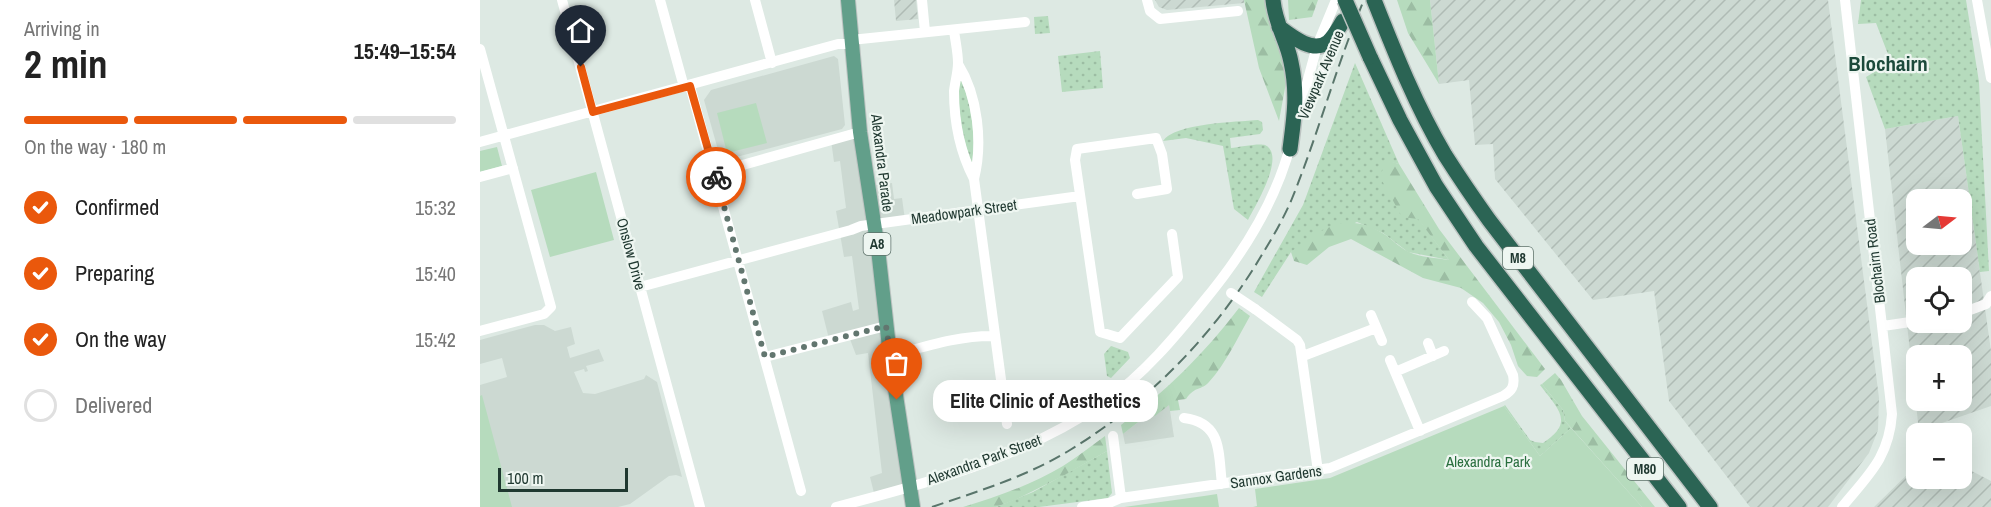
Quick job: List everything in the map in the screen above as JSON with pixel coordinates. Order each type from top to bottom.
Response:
[{"type":"highway","points":[[1273,0],[1277,25],[1291,60],[1296,97],[1290,149]]},
{"type":"highway","name":"M8","points":[[1345,0],[1400,120],[1436,186],[1476,246],[1679,507]]},
{"type":"highway","name":"M8","points":[[1376,6],[1420,109],[1466,188],[1711,507]]},
{"type":"highway","points":[[1277,25],[1297,41],[1317,46],[1328,43],[1343,21]]},
{"type":"highway","name":"M80","points":[[1618,430],[1672,507]]},
{"type":"main road","name":"Alexandra Parade","points":[[848,0],[860,132],[913,507]]},
{"type":"street","name":"Onslow Drive","points":[[562,0],[700,507]]},
{"type":"street","points":[[660,0],[714,173],[801,491]]},
{"type":"street","points":[[755,0],[772,63]]},
{"type":"street","points":[[922,0],[925,32]]},
{"type":"street","points":[[1147,0],[1150,11],[1160,19],[1238,11]]},
{"type":"street","name":"Viewpark Avenue","points":[[1290,149],[1317,46],[1336,0]]},
{"type":"street","name":"Viewpark Avenue","points":[[1219,283],[1257,228],[1277,187],[1290,149],[1352,0]]},
{"type":"street","name":"Blochairn Road","points":[[1842,507],[1876,466],[1884,452],[1891,432],[1892,414],[1845,0]]},
{"type":"street","points":[[1977,0],[1991,78]]},
{"type":"street","points":[[480,142],[838,44],[1025,22]]},
{"type":"street","points":[[954,30],[958,64],[954,92],[956,125],[966,164],[974,179]]},
{"type":"street","points":[[480,49],[551,307],[549,311],[480,331]]},
{"type":"street","points":[[958,64],[965,75],[975,110],[978,145],[974,179],[1007,424]]},
{"type":"street","points":[[714,173],[860,132]]},
{"type":"street","points":[[1137,194],[1167,189],[1162,154],[1156,138],[1077,149],[1075,160],[1100,332],[1120,338],[1178,277],[1172,234]]},
{"type":"street","points":[[480,177],[513,168]]},
{"type":"street","name":"Meadowpark Street","points":[[640,287],[851,231],[861,226],[1080,196]]},
{"type":"street","points":[[1219,283],[1297,340],[1302,349],[1318,471]]},
{"type":"street","name":"Alexandra Park Street","points":[[836,507],[975,466],[1042,439],[1065,427],[1107,400],[1139,373],[1159,354],[1219,283]]},
{"type":"street","points":[[1972,309],[1986,304],[1991,296]]},
{"type":"street","name":"Sannox Gardens","points":[[1082,507],[1110,503],[1121,498],[1330,468],[1508,393],[1513,389],[1513,375],[1487,318],[1472,302]]},
{"type":"street","points":[[1371,315],[1382,341]]},
{"type":"street","points":[[1883,326],[1906,323]]},
{"type":"street","points":[[765,357],[886,326]]},
{"type":"street","points":[[1303,356],[1376,328]]},
{"type":"street","points":[[890,356],[979,336],[995,336]]},
{"type":"street","points":[[1428,344],[1433,356]]},
{"type":"street","points":[[1395,372],[1444,351]]},
{"type":"street","points":[[1390,360],[1420,431]]},
{"type":"street","points":[[1184,418],[1195,419],[1212,430],[1216,439],[1222,484]]},
{"type":"street","points":[[1113,436],[1121,498]]},
{"type":"shaded area","points":[[894,0],[916,0],[918,19],[896,21]]},
{"type":"shaded area","points":[[1155,0],[1244,0],[1244,3],[1167,10],[1159,7]]},
{"type":"shaded area","points":[[1430,0],[1828,0],[1879,398],[1878,430],[1869,453],[1828,507],[1750,507],[1669,401],[1654,291],[1593,300],[1495,179],[1493,144],[1475,145],[1469,80],[1439,84]]},
{"type":"shaded area","points":[[834,56],[838,59],[845,125],[842,129],[725,160],[720,157],[704,100],[711,90]]},
{"type":"shaded area","points":[[1958,116],[1968,189],[1906,189],[1906,255],[1972,255],[1972,216],[1991,351],[1991,406],[1942,423],[1918,423],[1917,411],[1972,411],[1972,345],[1909,345],[1908,333],[1972,333],[1972,267],[1906,267],[1906,316],[1885,129]]},
{"type":"shaded area","points":[[860,130],[869,186],[892,183],[894,199],[902,198],[905,220],[874,224],[908,487],[875,497],[870,477],[882,473],[868,353],[856,355],[848,334],[829,339],[822,311],[851,302],[853,311],[859,309],[852,256],[844,257],[836,211],[846,208],[840,161],[834,162],[831,140]]},
{"type":"shaded area","points":[[535,325],[544,325],[555,331],[571,327],[575,344],[567,347],[570,358],[599,349],[604,361],[586,366],[588,371],[585,372],[584,369],[574,372],[583,393],[595,394],[644,379],[646,375],[657,382],[682,477],[669,476],[630,504],[618,507],[480,507],[480,385],[507,377],[502,358],[480,364],[480,340]]},
{"type":"shaded area","points":[[1169,404],[1174,437],[1125,444],[1123,434],[1151,412]]},
{"type":"shaded area","points":[[1972,471],[1991,481],[1991,507],[1874,507],[1906,476],[1906,489],[1972,489]]},
{"type":"green space","points":[[1244,0],[1266,0],[1287,77],[1279,121],[1259,68]]},
{"type":"green space","points":[[1288,0],[1318,0],[1312,17],[1289,20]]},
{"type":"green space","points":[[1397,0],[1430,0],[1439,84],[1408,33]]},
{"type":"green space","points":[[1861,0],[1966,0],[1979,82],[1989,271],[1980,272],[1972,215],[1972,189],[1968,189],[1958,116],[1885,129],[1866,77],[1891,62],[1876,23],[1858,24]]},
{"type":"green space","points":[[1048,16],[1050,33],[1035,34],[1034,17]]},
{"type":"green space","points":[[1100,51],[1103,88],[1062,92],[1058,56]]},
{"type":"green space","points":[[1355,63],[1399,164],[1386,161],[1418,218],[1449,260],[1408,252],[1383,233],[1357,222],[1291,252],[1262,297],[1254,292],[1303,205]]},
{"type":"green space","points":[[960,77],[968,98],[972,120],[974,143],[972,165],[961,121]]},
{"type":"green space","points":[[756,103],[767,143],[727,153],[717,113]]},
{"type":"green space","points":[[1258,120],[1262,122],[1263,130],[1260,134],[1230,138],[1231,148],[1265,145],[1271,151],[1271,170],[1267,182],[1248,220],[1234,209],[1223,146],[1186,138],[1163,141],[1180,130],[1193,127]]},
{"type":"green space","points":[[497,147],[502,166],[480,172],[480,151]]},
{"type":"green space","points":[[1386,160],[1399,164],[1439,229],[1545,369],[1537,377],[1527,376],[1518,366],[1511,345],[1499,322],[1483,303],[1461,288],[1423,278],[1351,239],[1329,247],[1307,265],[1294,261],[1291,252],[1302,243],[1324,229],[1346,223],[1358,223],[1371,227],[1411,253],[1449,260],[1418,219],[1402,217],[1380,177]]},
{"type":"green space","points":[[596,172],[614,240],[550,257],[531,190]]},
{"type":"green space","points":[[1239,308],[1250,316],[1226,359],[1209,382],[1186,399],[1178,400],[1180,410],[1170,411],[1169,405],[1155,416],[1151,412],[1123,434],[1121,425],[1184,371]]},
{"type":"green space","points":[[1111,346],[1128,352],[1130,358],[1111,378],[1107,376],[1104,354]]},
{"type":"green space","points":[[1555,373],[1582,416],[1655,507],[1642,507],[1565,421],[1563,410],[1542,384]]},
{"type":"green space","points":[[1542,384],[1563,410],[1565,421],[1571,428],[1540,456],[1504,406],[1530,440],[1543,443],[1559,428],[1561,421],[1557,408],[1540,385]]},
{"type":"green space","points":[[482,395],[512,507],[480,507],[480,396]]},
{"type":"green space","name":"Alexandra Park","points":[[1504,406],[1540,456],[1571,428],[1642,507],[1253,507],[1257,506],[1255,489],[1330,478]]},
{"type":"green space","points":[[1105,436],[1107,451],[1017,499],[996,507],[963,507],[1040,479],[1063,466]]},
{"type":"green space","points":[[1107,451],[1112,493],[1108,498],[1039,507],[996,507],[1033,492]]},
{"type":"green space","points":[[1217,494],[1219,507],[1124,507],[1204,496]]},
{"type":"railway","points":[[932,507],[1020,475],[1070,450],[1127,410],[1178,364],[1202,338],[1244,283],[1288,208],[1364,0]]},
{"type":"way so far","points":[[716,177],[765,357],[886,326],[897,400]]},
{"type":"place","name":"Elite Clinic of Aesthetics","points":[[897,400]]},
{"type":"district","name":"Blochairn","points":[[1888,64]]},
{"type":"route","points":[[581,67],[593,112],[690,86],[716,177]]}]
